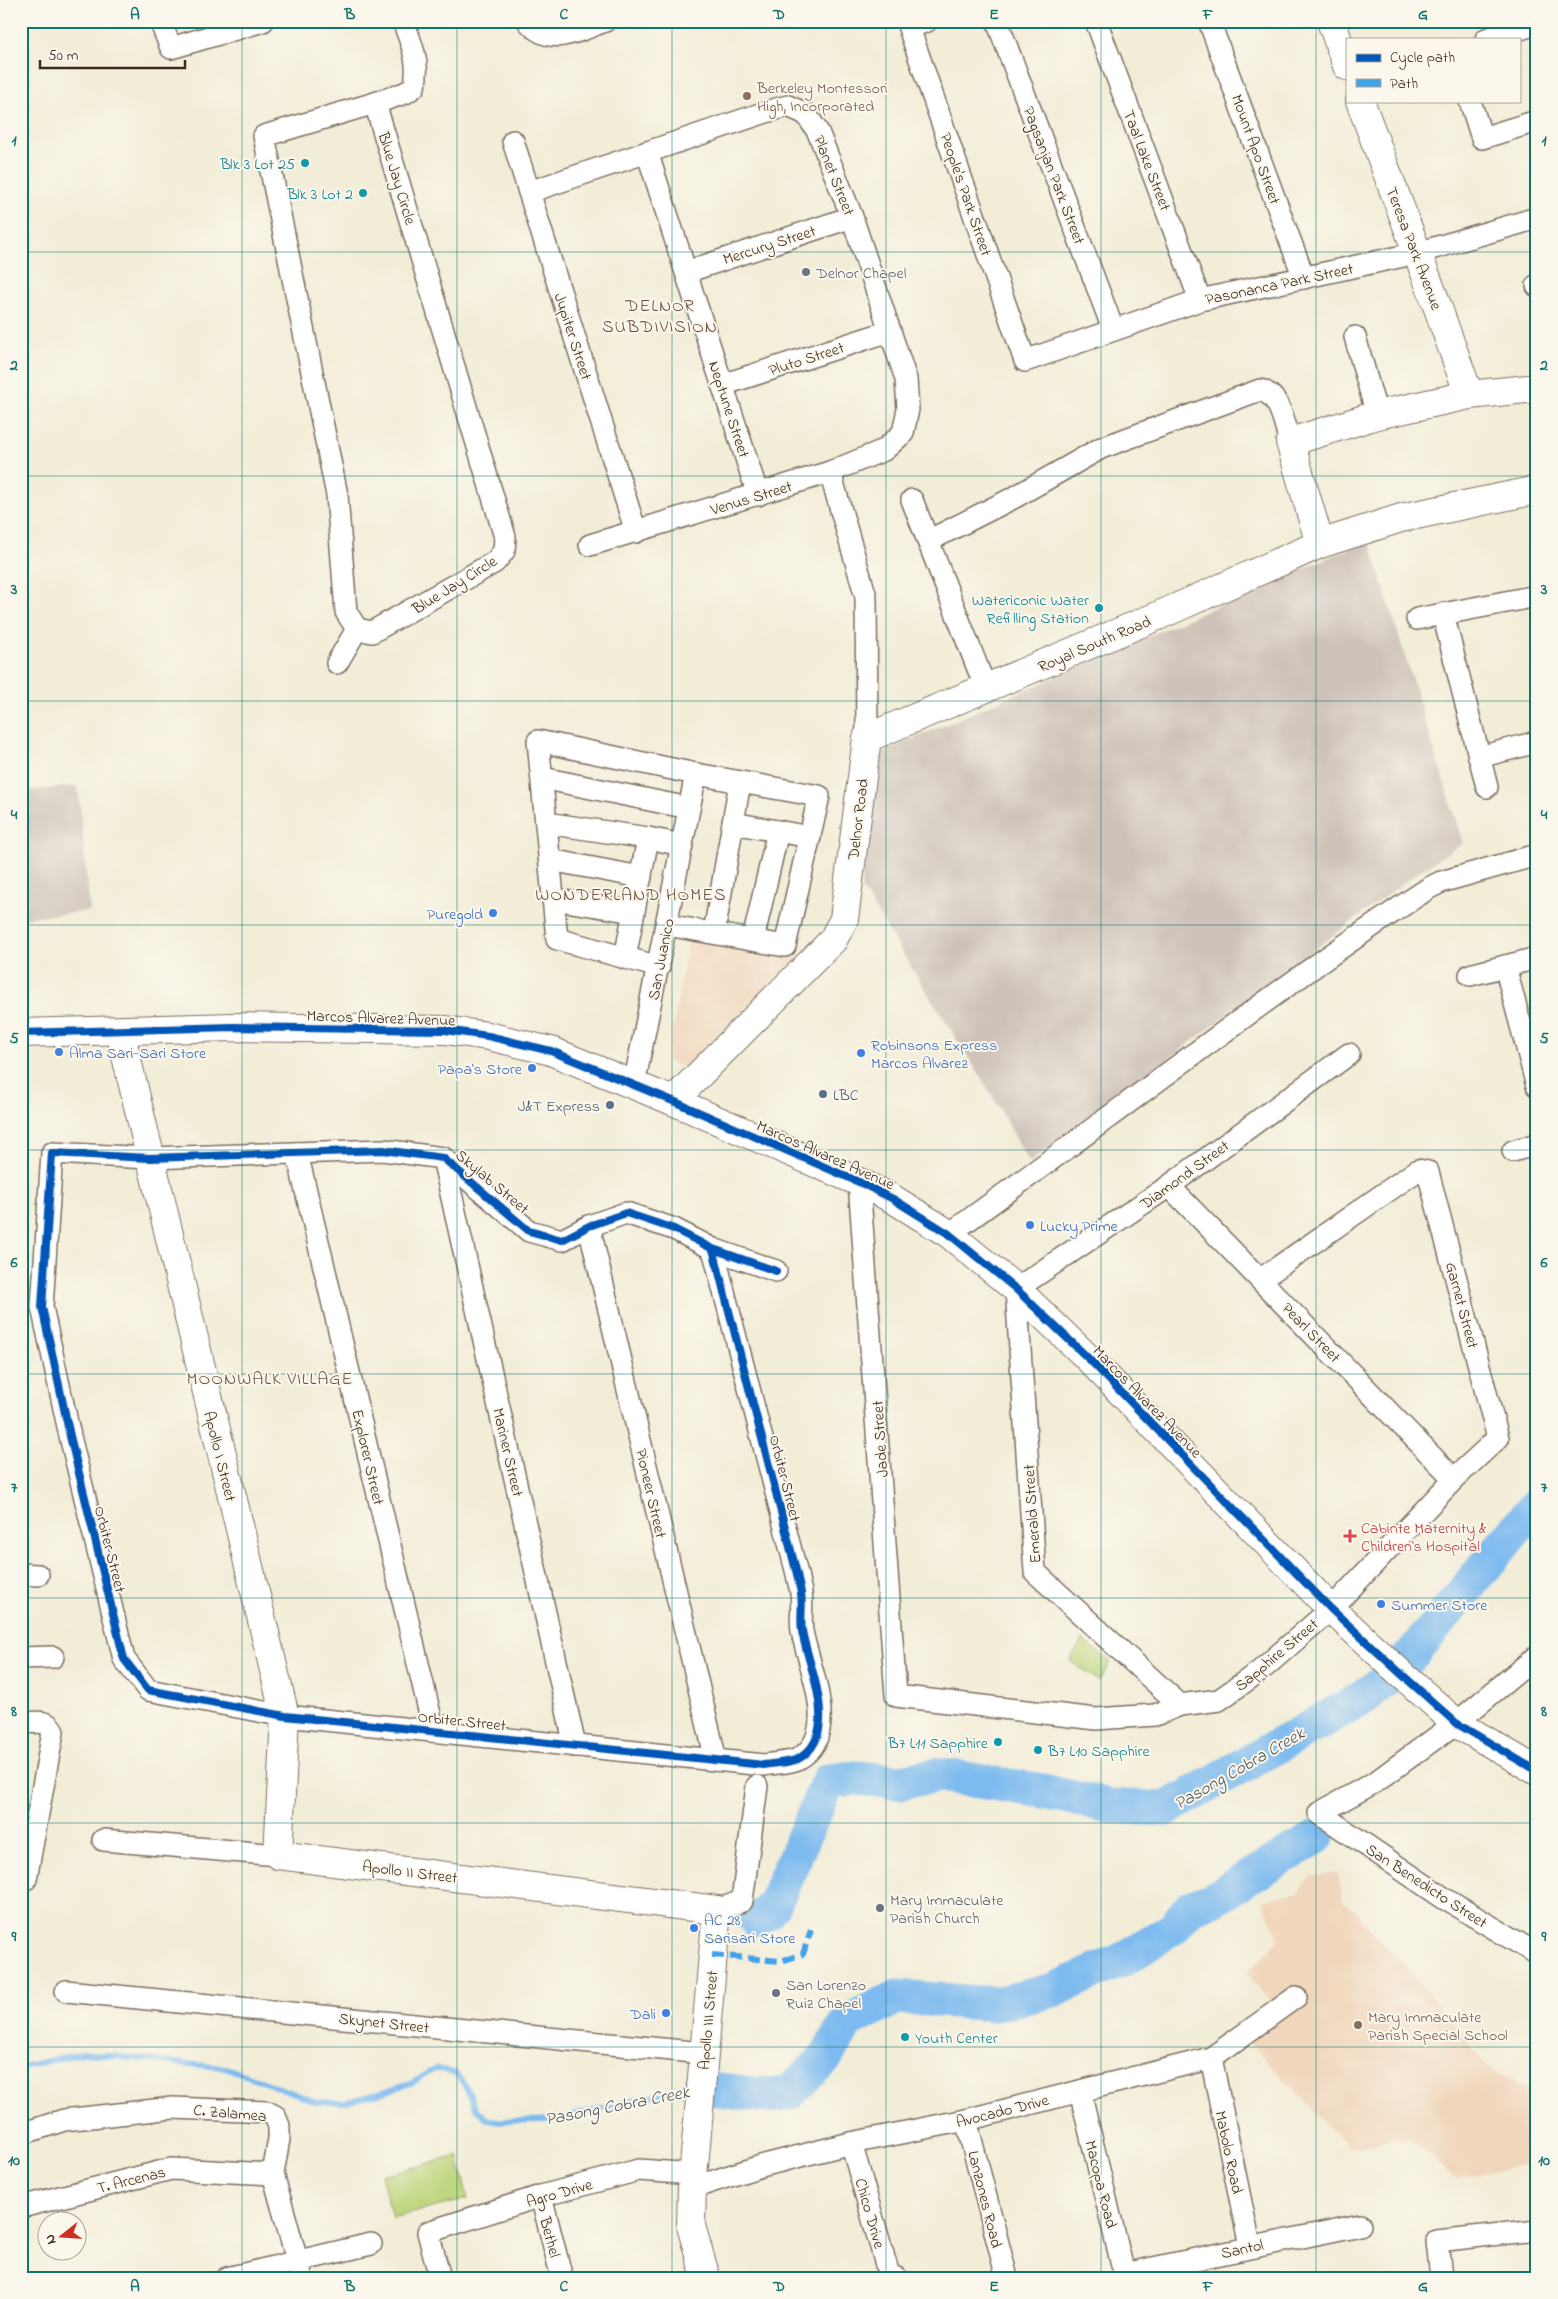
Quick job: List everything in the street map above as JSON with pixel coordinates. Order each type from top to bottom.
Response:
[{"type":"street","points":[[160,21],[171,48],[263,21]]},
{"type":"street","points":[[337,663],[357,629],[346,612],[338,495],[264,136],[375,103],[405,93],[414,87],[418,69],[403,21]]},
{"type":"street","points":[[528,21],[536,31],[548,36],[564,36],[604,21]]},
{"type":"street","name":"Pagsanjan Park Street","points":[[997,21],[1113,329]]},
{"type":"street","name":"Taal Lake Street","points":[[1096,21],[1200,300]]},
{"type":"street","name":"Mount Apo Street","points":[[1209,21],[1304,278]]},
{"type":"street","points":[[1331,21],[1346,63]]},
{"type":"street","name":"People's Park Street","points":[[918,24],[1025,361]]},
{"type":"street","points":[[1489,38],[1537,24]]},
{"type":"street","name":"Teresa Park Avenue","points":[[1360,102],[1468,396]]},
{"type":"street","points":[[1470,102],[1482,138],[1537,121]]},
{"type":"street","name":"Blue Jay Circle","points":[[357,629],[372,632],[495,562],[504,551],[505,537],[375,103]]},
{"type":"street","name":"Planet Street","points":[[528,192],[769,110],[788,106],[806,114],[818,132],[852,217],[906,379],[908,410],[904,433]]},
{"type":"street","name":"Jupiter Street","points":[[513,141],[636,532]]},
{"type":"street","name":"Neptune Street","points":[[647,152],[758,495]]},
{"type":"street","name":"Mercury Street","points":[[686,272],[852,217]]},
{"type":"street","name":"Pasonanca Park Street","points":[[1025,361],[1200,300],[1417,253],[1537,218]]},
{"type":"street","name":"Pluto Street","points":[[722,385],[890,331]]},
{"type":"street","points":[[1355,337],[1377,415]]},
{"type":"street","points":[[1290,442],[1377,415],[1468,396],[1537,388]]},
{"type":"street","points":[[928,541],[1015,497],[1101,448],[1260,390],[1269,392],[1276,400],[1320,544]]},
{"type":"street","name":"Venus Street","points":[[590,545],[830,472],[884,450],[904,433]]},
{"type":"street","name":"Delnor Road","points":[[673,1101],[829,944],[844,919],[867,738],[866,597],[830,472]]},
{"type":"street","name":"Royal South Road","points":[[867,738],[986,689],[1320,544],[1401,518],[1537,490]]},
{"type":"street","points":[[912,500],[986,689]]},
{"type":"street","points":[[1417,619],[1537,596]]},
{"type":"street","points":[[1443,614],[1487,788]]},
{"type":"street","points":[[659,967],[557,939],[538,741],[696,774],[819,796],[785,946],[667,925]]},
{"type":"street","points":[[1479,757],[1537,742]]},
{"type":"street","name":"San Juanico","points":[[634,1085],[696,774]]},
{"type":"street","points":[[542,778],[690,808]]},
{"type":"street","points":[[714,934],[740,782]]},
{"type":"street","points":[[546,823],[648,838],[682,846]]},
{"type":"street","points":[[733,823],[810,838]]},
{"type":"street","points":[[753,940],[778,831]]},
{"type":"street","points":[[625,958],[648,838]]},
{"type":"street","points":[[949,1234],[1040,1169],[1270,998],[1355,937],[1430,888],[1441,882],[1537,855]]},
{"type":"street","points":[[550,860],[640,877]]},
{"type":"street","points":[[553,899],[634,912]]},
{"type":"street","points":[[1470,975],[1537,958]]},
{"type":"street","points":[[1506,966],[1537,1086]]},
{"type":"street","name":"Marcos Alvarez Avenue","points":[[21,1033],[233,1027],[445,1030],[488,1036],[551,1051],[673,1101],[859,1182],[893,1199],[949,1234],[1016,1289],[1089,1359],[1331,1609],[1456,1723],[1537,1771]]},
{"type":"street","name":"Apollo I Street","points":[[120,1031],[149,1158],[285,1716],[278,1855]]},
{"type":"street","name":"Diamond Street","points":[[1016,1289],[1169,1186],[1349,1054]]},
{"type":"street","points":[[1513,1151],[1537,1144]]},
{"type":"street","name":"Skylab Street","points":[[52,1153],[149,1158],[383,1150],[443,1158],[529,1231],[562,1240],[589,1226],[626,1213],[674,1229],[713,1248],[776,1271]]},
{"type":"street","name":"Orbiter Street","points":[[52,1153],[42,1307],[70,1436],[124,1659],[148,1690],[285,1716],[764,1765],[797,1759],[808,1751],[821,1722],[819,1695],[802,1630],[801,1594],[713,1248]]},
{"type":"street","name":"Explorer Street","points":[[297,1153],[434,1731]]},
{"type":"street","name":"Mariner Street","points":[[443,1158],[575,1746]]},
{"type":"street","name":"Garnet Street","points":[[1261,1279],[1418,1170],[1428,1172],[1498,1438]]},
{"type":"street","name":"Jade Street","points":[[859,1182],[896,1696]]},
{"type":"street","name":"Pearl Street","points":[[1169,1186],[1454,1479]]},
{"type":"street","name":"Pioneer Street","points":[[589,1226],[716,1760]]},
{"type":"street","name":"Emerald Street","points":[[1016,1289],[1035,1572],[1180,1706]]},
{"type":"street","name":"Sapphire Street","points":[[896,1696],[1096,1719],[1155,1715],[1180,1706],[1219,1700],[1260,1671],[1331,1609],[1454,1479],[1498,1438]]},
{"type":"street","points":[[1456,1723],[1537,1656]]},
{"type":"street","points":[[21,1658],[54,1657]]},
{"type":"street","points":[[21,1723],[46,1722],[51,1726],[53,1732],[31,1805],[26,1879],[21,1879]]},
{"type":"street","name":"San Benedicto Street","points":[[1456,1723],[1377,1781],[1318,1813],[1445,1899],[1537,1954]]},
{"type":"street","points":[[717,1910],[742,1901],[757,1786]]},
{"type":"street","name":"Apollo II Street","points":[[103,1840],[278,1855],[717,1910]]},
{"type":"street","name":"Apollo III Street","points":[[706,2278],[691,2226],[702,2063],[717,1910]]},
{"type":"street","name":"Skynet Street","points":[[66,1992],[702,2063]]},
{"type":"street","name":"Avocado Drive","points":[[693,2181],[851,2143],[966,2120],[1211,2058],[1296,1997]]},
{"type":"street","name":"Mabolo Road","points":[[1211,2058],[1250,2246]]},
{"type":"street","name":"Macopa Road","points":[[1080,2091],[1125,2276]]},
{"type":"street","name":"C. Zalamea","points":[[21,2134],[64,2120],[173,2108],[267,2112],[275,2116],[279,2126],[279,2139],[273,2174],[300,2269]]},
{"type":"street","name":"Lanzones Road","points":[[966,2120],[1006,2278]]},
{"type":"street","name":"Chico Drive","points":[[851,2143],[889,2275],[896,2278]]},
{"type":"street","name":"T. Arcenas","points":[[21,2207],[171,2169],[273,2174]]},
{"type":"street","name":"Agro Drive","points":[[440,2278],[428,2232],[541,2196],[639,2170],[693,2181]]},
{"type":"street","name":"Bethel","points":[[541,2196],[562,2278]]},
{"type":"street","name":"Santol","points":[[1125,2276],[1250,2246],[1360,2225]]},
{"type":"street","points":[[1441,2278],[1436,2240],[1537,2230]]},
{"type":"street","points":[[227,2278],[300,2269],[371,2244]]},
{"type":"shaded area","points":[[1369,540],[1463,843],[1417,873],[1029,1163],[994,1098],[861,887],[876,755]]},
{"type":"shaded area","points":[[78,786],[90,911],[21,918],[21,791]]},
{"type":"shaded area","points":[[690,931],[800,955],[683,1068],[667,1061]]},
{"type":"shaded area","name":"Mary Immaculate Parish Special School","points":[[1338,1874],[1343,1899],[1417,1980],[1492,2072],[1532,2091],[1537,2100],[1537,2162],[1456,2179],[1410,2137],[1349,2149],[1245,2038],[1278,2012],[1246,1972],[1279,1941],[1263,1901],[1299,1892],[1313,1875]]},
{"type":"green space","points":[[1082,1640],[1111,1662],[1099,1681],[1070,1661]]},
{"type":"green space","points":[[458,2156],[468,2199],[392,2218],[381,2175]]},
{"type":"waterway","name":"Pasong Cobra Creek","points":[[755,1919],[767,1913],[776,1900],[828,1781],[856,1778],[900,1782],[939,1775],[1043,1791],[1109,1806],[1166,1809],[1366,1696],[1408,1659],[1537,1504]]},
{"type":"waterway","name":"Pasong Cobra Creek","points":[[700,2088],[771,2096],[789,2093],[824,2060],[847,2022],[897,1997],[996,2004],[1054,1990],[1124,1959],[1173,1928],[1191,1907],[1211,1900],[1317,1837]]},
{"type":"waterway","name":"Pasong Cobra Creek","points":[[21,2067],[83,2053],[227,2068],[317,2102],[346,2102],[384,2092],[412,2083],[436,2068],[455,2073],[465,2085],[477,2110],[487,2119],[499,2121],[558,2120],[633,2100],[694,2089]]},
{"type":"marked path","points":[[712,1955],[781,1961],[803,1954],[811,1930]]},
{"type":"cycle path","points":[[21,1033],[233,1027],[445,1030],[488,1036],[551,1051],[673,1101],[859,1182],[893,1199],[949,1234],[1016,1289],[1089,1359],[1331,1609],[1398,1671],[1456,1723],[1537,1771]]},
{"type":"cycle path","points":[[713,1249],[797,1574],[802,1598],[802,1631],[819,1699],[820,1717],[818,1734],[811,1748],[798,1759],[764,1765],[285,1716],[148,1690],[124,1659],[70,1436],[42,1307],[52,1153],[149,1158],[383,1150],[443,1158],[529,1231],[562,1240],[589,1226],[626,1213],[674,1229],[713,1249],[776,1271]]},
{"type":"place","name":"Berkeley Montessori High, Incorporated","points":[[747,96]]},
{"type":"place","name":"Blk 3 Lot 25","points":[[305,163]]},
{"type":"place","name":"Blk 3 Lot 2","points":[[363,193]]},
{"type":"place","name":"Delnor Chapel","points":[[806,272]]},
{"type":"place","name":"Watericonic Water Refilling Station","points":[[1099,608]]},
{"type":"place","name":"Puregold","points":[[493,913]]},
{"type":"place","name":"Alma Sari-Sari Store","points":[[59,1052]]},
{"type":"place","name":"Robinsons Express Marcos Alvarez","points":[[861,1053]]},
{"type":"place","name":"Papa's Store","points":[[532,1068]]},
{"type":"place","name":"LBC","points":[[823,1094]]},
{"type":"place","name":"J&T Express","points":[[610,1105]]},
{"type":"place","name":"Lucky Prime","points":[[1030,1225]]},
{"type":"place","name":"Cabinte Maternity & Children's Hospital","points":[[1350,1536]]},
{"type":"place","name":"Summer Store","points":[[1381,1604]]},
{"type":"place","name":"B7 L11 Sapphire","points":[[998,1742]]},
{"type":"place","name":"B7 L10 Sapphire","points":[[1038,1750]]},
{"type":"place","name":"Mary Immaculate Parish Church","points":[[880,1908]]},
{"type":"place","name":"AC 28 Sarisari Store","points":[[694,1928]]},
{"type":"place","name":"San Lorenzo Ruiz Chapel","points":[[776,1993]]},
{"type":"place","name":"Dali","points":[[666,2013]]},
{"type":"place","name":"Mary Immaculate Parish Special School","points":[[1358,2025]]},
{"type":"place","name":"Youth Center","points":[[905,2037]]},
{"type":"district","name":"DELNOR SUBDIVISION","points":[[660,315]]},
{"type":"district","name":"WONDERLAND HOMES","points":[[631,894]]},
{"type":"district","name":"MOONWALK VILLAGE","points":[[270,1378]]}]
